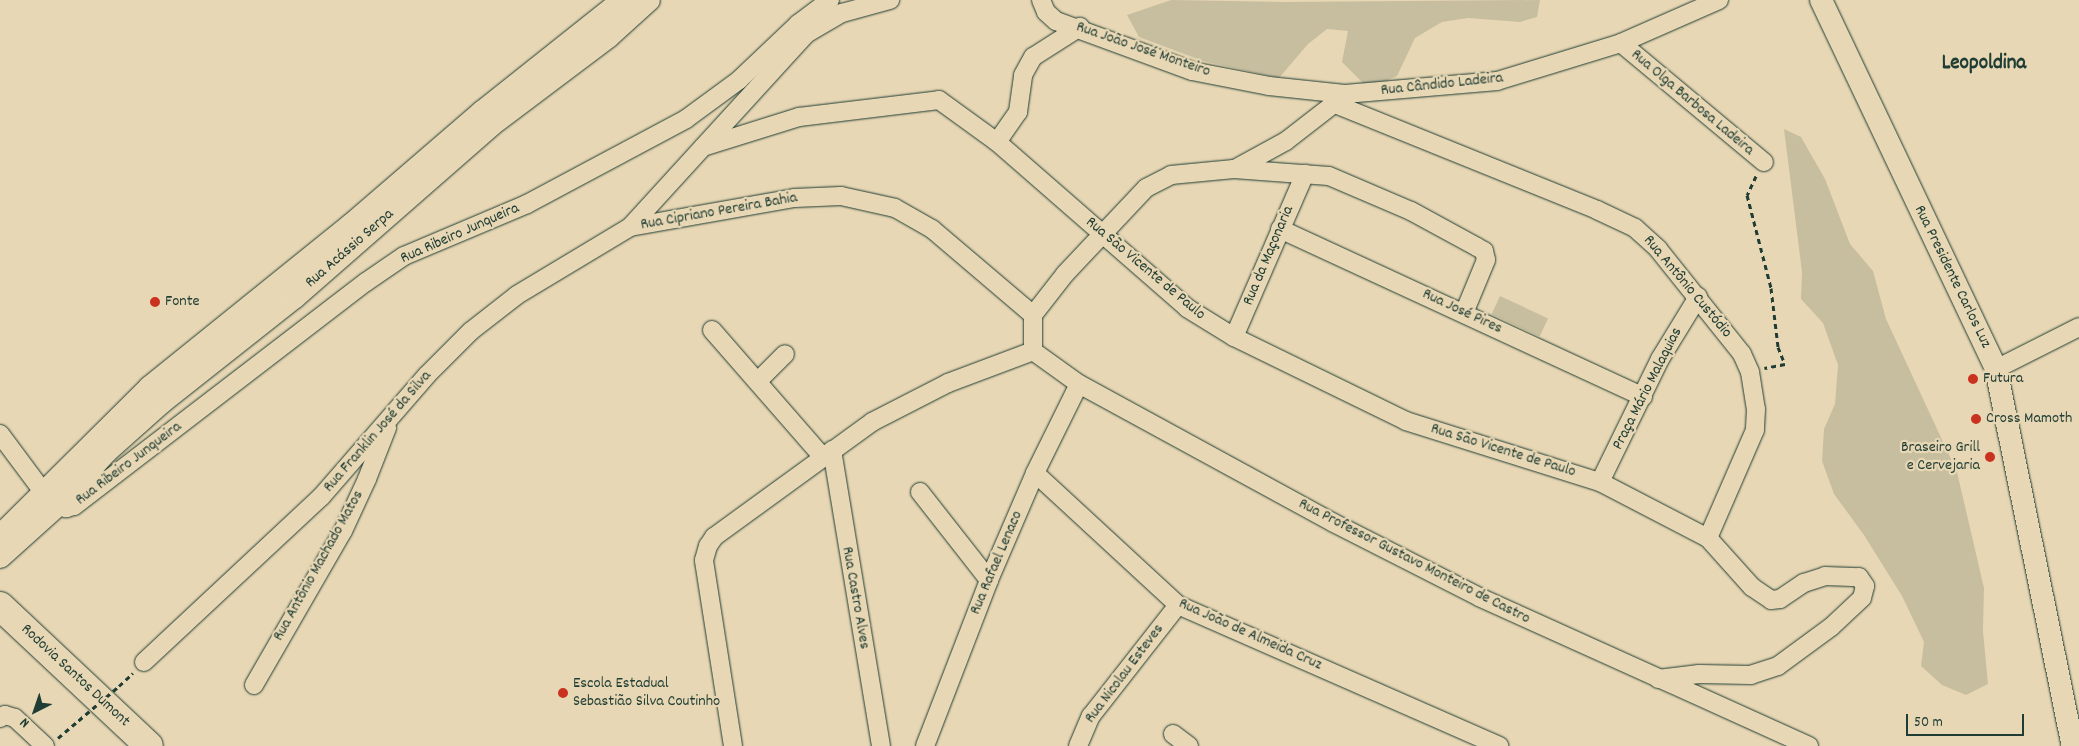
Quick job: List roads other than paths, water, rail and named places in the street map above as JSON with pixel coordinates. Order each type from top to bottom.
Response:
[{"type":"highway","name":"Rodovia Santos Dumont","points":[[0,606],[150,746]]},
{"type":"street","name":"Rua Acássio Serpa","points":[[51,499],[162,402],[295,297],[356,232],[623,0]]},
{"type":"street","name":"Rua Acássio Serpa","points":[[486,119],[608,37],[649,0]]},
{"type":"street","points":[[630,227],[703,147],[802,29],[830,0]]},
{"type":"street","points":[[802,29],[842,13],[890,0]]},
{"type":"street","name":"Rua João José Monteiro","points":[[1041,0],[1046,12],[1056,21],[1080,27],[1192,71],[1340,99]]},
{"type":"street","name":"Rua Cândido Ladeira","points":[[1340,99],[1497,82],[1621,43],[1719,0]]},
{"type":"street","name":"Rua Presidente Carlos Luz","points":[[1821,0],[1996,368],[2073,746]]},
{"type":"street","points":[[998,142],[1018,112],[1023,75],[1033,57],[1080,27]]},
{"type":"street","name":"Rua Ribeiro Junqueira","points":[[51,499],[66,508],[87,498],[358,288],[404,256],[527,204],[678,124],[739,80],[802,29]]},
{"type":"street","name":"Rua Olga Barbosa Ladeira","points":[[1621,43],[1764,162]]},
{"type":"street","points":[[1234,169],[1286,141],[1340,99]]},
{"type":"street","name":"Rua Antônio Custódio","points":[[1340,99],[1635,228],[1658,248],[1742,354],[1750,372],[1756,409],[1755,430],[1708,538]]},
{"type":"street","name":"Rua São Vicente de Paulo","points":[[703,147],[800,117],[897,107],[933,100],[947,104],[998,142],[1186,308],[1234,338],[1406,421],[1600,482],[1708,538]]},
{"type":"street","points":[[733,746],[704,560],[708,546],[714,537],[872,422],[948,383],[1033,351],[1033,315],[1065,274],[1104,235],[1122,211],[1146,188],[1171,176],[1234,169],[1329,176],[1410,211],[1484,251],[1486,260],[1464,313]]},
{"type":"street","name":"Rua da Maçonaria","points":[[1234,338],[1305,174]]},
{"type":"street","name":"Rua Cipriano Pereira Bahia","points":[[630,227],[679,220],[745,204],[794,198],[842,196],[895,208],[932,230],[1033,315]]},
{"type":"street","name":"Rua Franklin José da Silva","points":[[144,662],[321,497],[390,418],[471,331],[517,295],[630,227]]},
{"type":"street","name":"Rua José Pires","points":[[1280,229],[1464,313],[1567,364],[1642,397]]},
{"type":"street","name":"Praça Mário Malaquias","points":[[1600,482],[1660,359],[1698,297]]},
{"type":"street","points":[[1996,368],[2079,327]]},
{"type":"street","points":[[712,330],[827,453]]},
{"type":"street","name":"Rua Professor Gustavo Monteiro de Castro","points":[[1033,351],[1079,384],[1343,528],[1479,597],[1809,746]]},
{"type":"street","points":[[758,381],[785,354]]},
{"type":"street","name":"Rua Rafael Lenaco","points":[[925,746],[989,580],[1035,473],[1079,384]]},
{"type":"street","name":"Rua Antônio Machado Matos","points":[[254,685],[343,531],[368,479],[390,418]]},
{"type":"street","points":[[0,434],[51,499]]},
{"type":"street","name":"Rua Castro Alves","points":[[827,453],[881,746]]},
{"type":"street","name":"Rua João de Almeida Cruz","points":[[1035,473],[1178,605],[1499,746]]},
{"type":"street","points":[[920,492],[989,580]]},
{"type":"street","points":[[0,536],[51,499]]},
{"type":"street","points":[[0,557],[51,499]]},
{"type":"street","points":[[1658,678],[1699,674],[1750,675],[1778,666],[1832,627],[1866,592],[1859,578],[1825,576],[1804,583],[1780,599],[1771,600],[1752,587],[1708,538]]},
{"type":"street","name":"Rua Nicolau Esteves","points":[[1078,746],[1091,716],[1178,605]]},
{"type":"street","points":[[0,718],[5,715],[15,718],[44,746]]},
{"type":"street","points":[[1173,734],[1189,746]]},
{"type":"place","name":"Fonte","points":[[155,302]]},
{"type":"place","name":"Futura","points":[[1973,379]]},
{"type":"place","name":"Cross Mamoth","points":[[1976,419]]},
{"type":"place","name":"Braseiro Grill e Cervejaria","points":[[1990,457]]},
{"type":"place","name":"Escola Estadual Sebastião Silva Coutinho","points":[[563,693]]},
{"type":"district","name":"Leopoldina","points":[[1984,64]]}]
